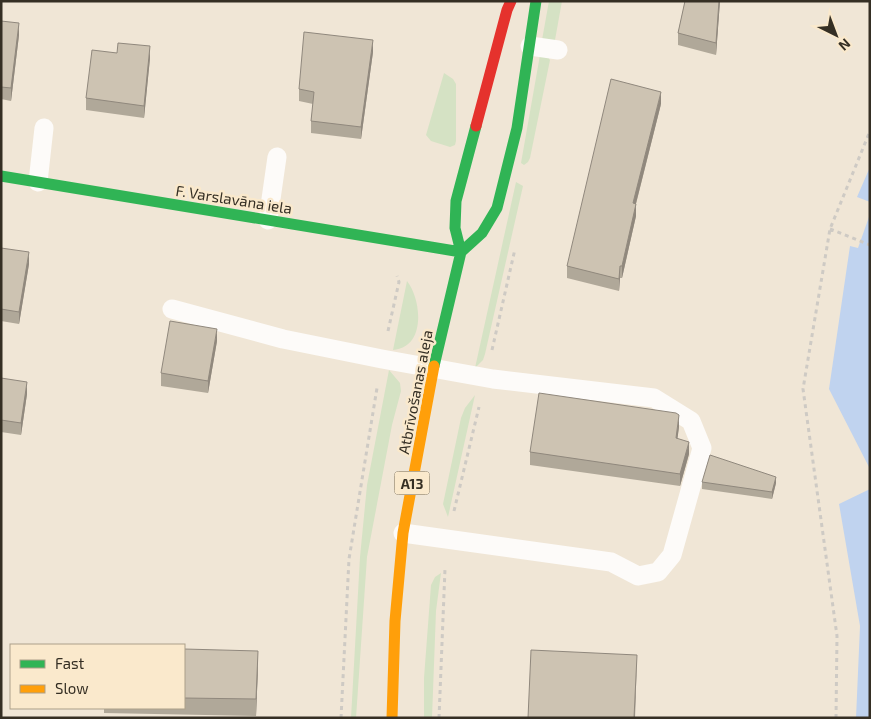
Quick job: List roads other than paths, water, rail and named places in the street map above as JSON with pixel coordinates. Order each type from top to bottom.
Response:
[{"type":"main road","name":"Atbrīvošanas aleja","points":[[392,718],[395,621],[403,533],[434,368],[461,252],[455,228],[456,201],[507,10],[512,1]]},
{"type":"main road","points":[[461,252],[482,234],[497,208],[517,128],[536,1]]},
{"type":"main road","name":"F. Varslavāna iela","points":[[1,176],[461,252]]},
{"type":"lane","points":[[530,46],[558,50]]},
{"type":"lane","points":[[38,182],[44,128]]},
{"type":"lane","points":[[268,220],[277,157]]},
{"type":"lane","points":[[172,309],[283,339],[382,359],[493,379],[654,398],[691,421],[702,448],[672,555],[658,572],[638,576],[611,562],[403,533]]},
{"type":"water","points":[[870,167],[870,202],[857,197]]},
{"type":"water","points":[[870,214],[870,469],[829,389],[850,246],[858,248]]},
{"type":"water","points":[[870,489],[870,718],[856,718],[860,626],[839,504]]}]
